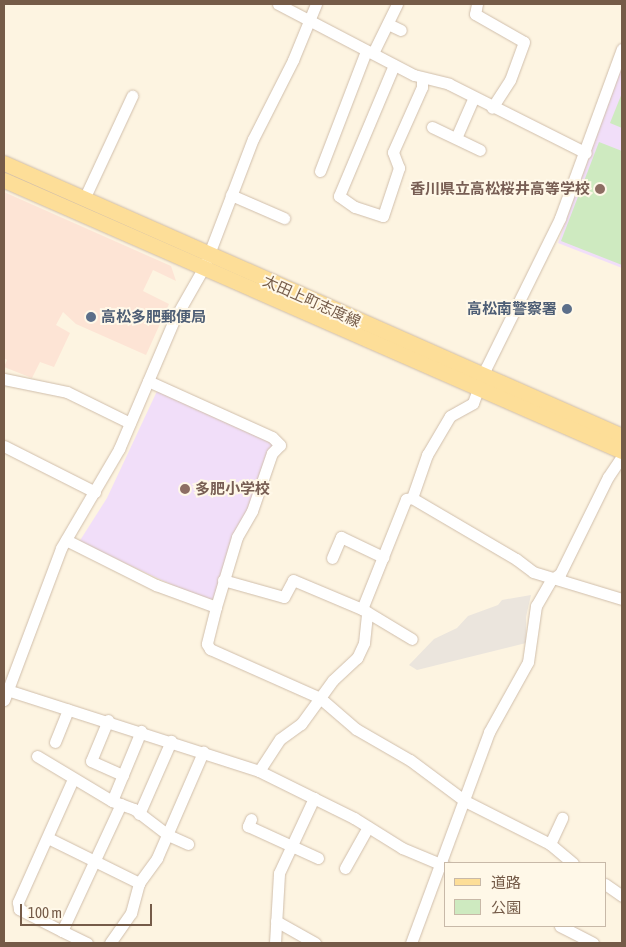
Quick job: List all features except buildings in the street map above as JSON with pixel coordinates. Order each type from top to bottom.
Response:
[{"type":"main road","name":"太田上町志度線","points":[[4,163],[84,199],[206,260]]},
{"type":"main road","name":"太田上町志度線","points":[[4,180],[206,260],[620,444]]},
{"type":"street","points":[[278,4],[309,22],[394,65],[422,78],[448,84],[473,99],[586,153]]},
{"type":"street","points":[[316,4],[263,116],[206,260],[175,318],[130,423],[95,492],[66,540],[5,693],[108,720],[259,771],[368,827],[402,848],[442,865]]},
{"type":"street","points":[[320,171],[370,52],[388,24],[397,4]]},
{"type":"street","points":[[477,4],[475,14],[524,42],[510,80],[492,108]]},
{"type":"street","points":[[388,24],[401,30]]},
{"type":"street","points":[[412,498],[427,455],[450,416],[473,402],[480,382],[560,218],[586,153],[622,49]]},
{"type":"street","points":[[394,65],[339,196],[355,207],[383,216],[399,168],[393,152],[422,87],[422,78]]},
{"type":"street","points":[[84,199],[132,96]]},
{"type":"street","points":[[456,138],[473,99]]},
{"type":"street","points":[[432,127],[480,150]]},
{"type":"street","points":[[231,195],[284,218]]},
{"type":"street","points":[[4,379],[67,392],[130,423]]},
{"type":"street","points":[[148,381],[272,437],[280,445],[272,453],[252,511],[237,537],[223,580],[207,644],[210,649],[320,698],[356,729],[410,760],[465,801],[550,844],[572,862]]},
{"type":"street","points":[[411,943],[442,865],[490,732],[528,662],[536,606],[551,580],[560,574],[608,477],[620,444]]},
{"type":"street","points":[[4,448],[95,492]]},
{"type":"street","points":[[259,771],[280,739],[301,724],[333,680],[357,658],[364,643],[364,610],[382,557],[406,500],[412,498],[551,580],[622,599]]},
{"type":"street","points":[[332,558],[341,537],[382,557]]},
{"type":"street","points":[[66,540],[156,584],[216,607]]},
{"type":"street","points":[[223,580],[284,597],[293,580],[364,610],[412,639]]},
{"type":"street","points":[[55,742],[68,709]]},
{"type":"street","points":[[108,720],[91,761],[123,775]]},
{"type":"street","points":[[62,931],[94,862],[116,802],[123,775],[141,731]]},
{"type":"street","points":[[139,814],[171,741]]},
{"type":"street","points":[[110,943],[131,913],[139,883],[157,858],[168,835],[168,826],[203,752]]},
{"type":"street","points":[[37,756],[73,779],[139,814],[168,835],[188,844]]},
{"type":"street","points":[[73,779],[18,902],[19,909],[87,943]]},
{"type":"street","points":[[275,943],[279,873],[314,798]]},
{"type":"street","points":[[550,844],[562,818]]},
{"type":"street","points":[[251,819],[248,826],[318,858]]},
{"type":"street","points":[[345,868],[368,827]]},
{"type":"street","points":[[48,838],[139,883]]},
{"type":"street","points":[[606,885],[622,896]]},
{"type":"street","points":[[276,921],[315,943]]},
{"type":"street","points":[[562,927],[593,943]]},
{"type":"shaded area","name":"香川県立高松桜井高等学校","points":[[622,66],[622,268],[558,243]]},
{"type":"shaded area","points":[[4,192],[171,266],[176,281],[153,270],[143,291],[169,304],[146,355],[76,324],[63,312],[56,325],[70,333],[54,367],[40,362],[32,378],[4,367],[7,360],[4,358]]},
{"type":"shaded area","name":"多肥小学校","points":[[158,389],[277,445],[215,600],[209,602],[79,542],[107,498]]},
{"type":"shaded area","points":[[531,595],[526,617],[526,643],[417,670],[409,665],[434,639],[457,628],[468,616],[498,605],[502,600]]},
{"type":"green space","points":[[622,93],[622,128],[610,123]]},
{"type":"green space","name":"香川県立高松桜井高等学校","points":[[599,142],[622,151],[622,265],[561,241]]},
{"type":"place","name":"香川県立高松桜井高等学校","points":[[600,189]]},
{"type":"place","name":"高松南警察署","points":[[567,309]]},
{"type":"place","name":"高松多肥郵便局","points":[[91,317]]},
{"type":"place","name":"多肥小学校","points":[[185,489]]}]
